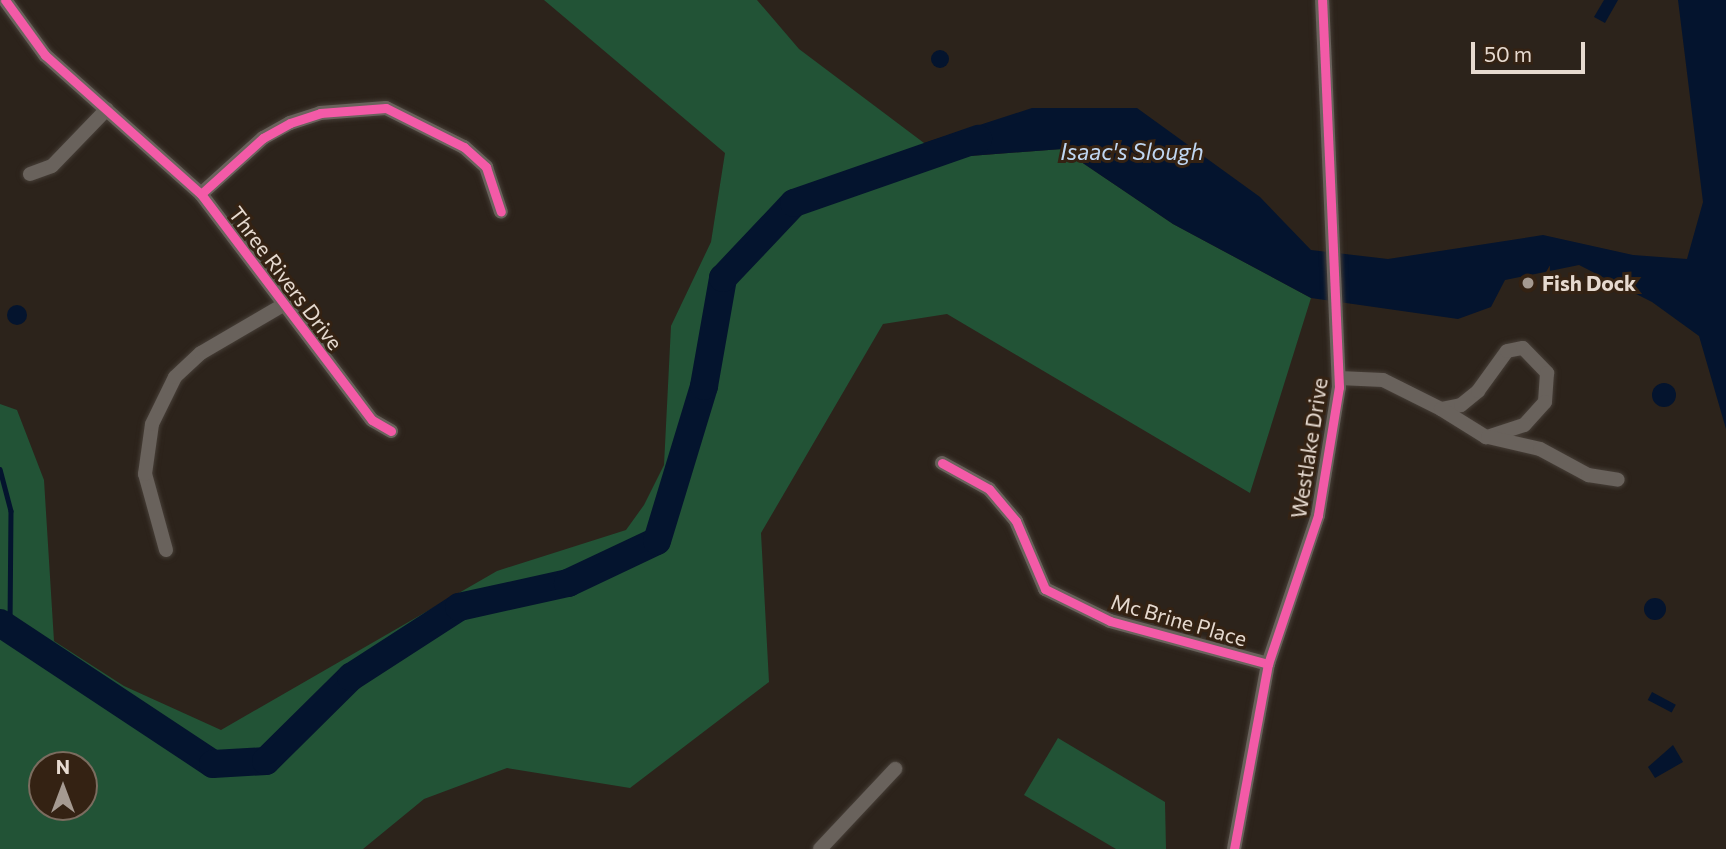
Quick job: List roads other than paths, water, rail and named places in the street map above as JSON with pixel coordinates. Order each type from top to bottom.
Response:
[{"type":"street","name":"Three Rivers Drive","points":[[5,0],[18,26],[201,194],[372,420],[391,431]]},
{"type":"street","name":"Westlake Drive","points":[[1234,849],[1268,664],[1318,515],[1339,378],[1334,220],[1322,0]]},
{"type":"street","points":[[201,194],[264,138],[290,123],[320,113],[386,108],[445,132],[464,147],[486,167],[501,212]]},
{"type":"street","points":[[30,174],[52,166],[107,110]]},
{"type":"street","points":[[166,550],[145,474],[152,424],[175,377],[201,353],[283,305]]},
{"type":"street","points":[[1441,409],[1461,405],[1478,391],[1507,351],[1531,352],[1547,373],[1545,402],[1524,425],[1486,437]]},
{"type":"street","points":[[1339,378],[1383,380],[1441,409],[1486,437],[1540,449],[1588,475],[1618,480]]},
{"type":"street","name":"Mc Brine Place","points":[[942,463],[989,489],[1007,510],[1045,589],[1111,621],[1268,664]]},
{"type":"street","points":[[820,849],[895,769]]},
{"type":"water","points":[[1604,0],[1618,0],[1605,23],[1594,17]]},
{"type":"water","name":"Isaac's Slough","points":[[1678,0],[1726,0],[1726,429],[1699,336],[1652,302],[1579,265],[1505,280],[1491,307],[1458,319],[1311,298],[1173,224],[1062,149],[970,156],[924,143],[1032,108],[1137,108],[1260,197],[1311,250],[1388,259],[1543,235],[1633,255],[1687,259],[1703,202]]},
{"type":"water","points":[[940,50],[947,52],[947,66],[940,68],[933,66],[931,59],[933,52]]},
{"type":"water","points":[[17,305],[24,308],[27,315],[24,322],[17,325],[10,322],[7,315],[10,308]]},
{"type":"water","points":[[1664,383],[1672,387],[1676,395],[1672,403],[1664,407],[1656,403],[1652,395],[1656,387]]},
{"type":"water","points":[[1655,598],[1663,601],[1666,609],[1663,617],[1655,620],[1647,617],[1644,609],[1647,601]]},
{"type":"water","points":[[1652,692],[1676,705],[1672,713],[1648,700]]},
{"type":"water","points":[[1673,745],[1683,762],[1655,778],[1648,767]]},
{"type":"waterway","points":[[0,623],[213,764],[266,761],[351,677],[459,607],[568,583],[657,541],[704,386],[723,278],[794,203],[978,139]]},
{"type":"waterway","points":[[0,469],[11,511],[10,627]]},
{"type":"place","name":"Fish Dock","points":[[1528,283]]}]
